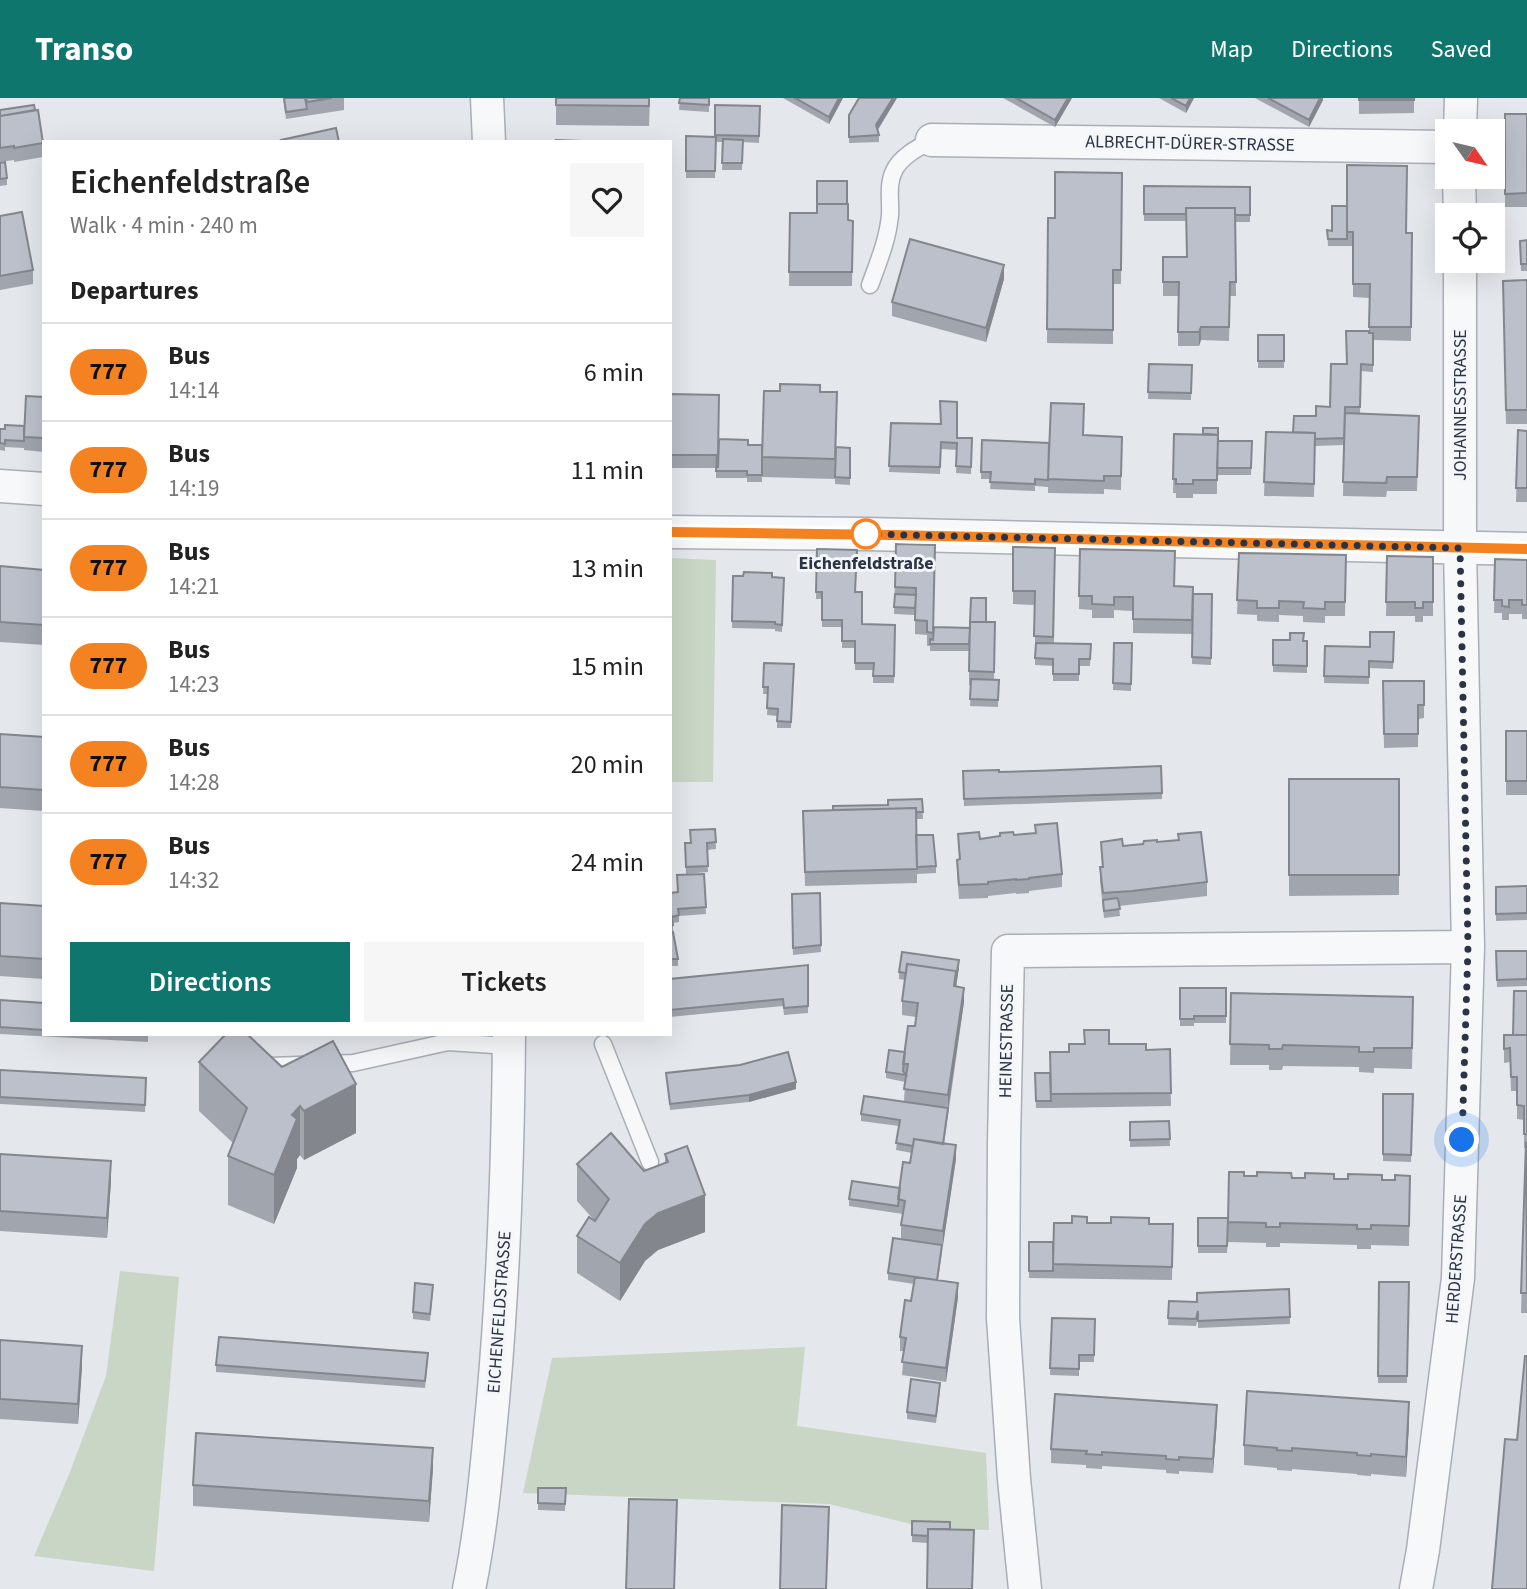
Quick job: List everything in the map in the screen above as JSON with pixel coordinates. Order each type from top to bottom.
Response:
[{"type":"street","points":[[487,98],[489,140]]},
{"type":"street","points":[[1460,119],[1461,98]]},
{"type":"street","name":"ALBRECHT-DÜRER-STRASSE","points":[[932,140],[1435,146]]},
{"type":"street","name":"JOHANNESSTRASSE","points":[[1460,273],[1460,548]]},
{"type":"street","points":[[0,486],[42,489]]},
{"type":"street","points":[[672,532],[1527,549]]},
{"type":"street","name":"HERDERSTRASSE","points":[[1416,1589],[1458,1278],[1468,947],[1460,548]]},
{"type":"street","name":"HEINESTRASSE","points":[[1025,1589],[1003,1318],[1008,951],[1468,947]]},
{"type":"street","name":"EICHENFELDSTRASSE","points":[[469,1589],[479,1538],[498,1349],[509,1040]]},
{"type":"lane","points":[[870,285],[890,216],[890,190],[894,170],[911,152],[932,140]]},
{"type":"lane","points":[[271,1066],[354,1063],[448,1042],[509,1040]]},
{"type":"lane","points":[[603,1044],[650,1162]]},
{"type":"green space","points":[[672,558],[716,560],[713,782],[672,782]]},
{"type":"green space","points":[[120,1271],[179,1277],[154,1571],[34,1556],[70,1472],[106,1376]]},
{"type":"green space","points":[[805,1347],[797,1426],[986,1453],[989,1530],[927,1528],[829,1504],[523,1493],[552,1358]]},
{"type":"building","points":[[284,98],[305,98],[307,109],[286,112]]},
{"type":"building","points":[[306,98],[332,98],[307,102]]},
{"type":"building","points":[[556,98],[649,98],[649,106],[556,105]]},
{"type":"building","points":[[680,98],[709,98],[709,105],[679,103]]},
{"type":"building","points":[[795,98],[839,98],[829,117]]},
{"type":"building","points":[[859,98],[893,98],[876,125],[879,135],[849,137],[849,115]]},
{"type":"building","points":[[1016,98],[1068,98],[1055,120]]},
{"type":"building","points":[[1171,98],[1190,98],[1186,106]]},
{"type":"building","points":[[1268,98],[1320,98],[1309,120]]},
{"type":"building","points":[[1414,98],[1414,100],[1359,100]]},
{"type":"building","points":[[34,105],[35,110],[0,116],[0,110]]},
{"type":"building","points":[[715,105],[760,106],[759,136],[715,135]]},
{"type":"building","points":[[38,110],[42,143],[0,148],[0,116]]},
{"type":"building","points":[[1505,114],[1527,114],[1527,193],[1505,194]]},
{"type":"building","points":[[336,128],[339,140],[281,140]]},
{"type":"building","points":[[686,136],[716,137],[715,171],[686,171]]},
{"type":"building","points":[[723,139],[743,140],[742,163],[722,163]]},
{"type":"building","points":[[5,162],[7,178],[0,179],[0,163]]},
{"type":"building","points":[[1347,165],[1407,166],[1406,233],[1412,233],[1411,327],[1369,327],[1370,284],[1353,284],[1353,232],[1347,232]]},
{"type":"building","points":[[1055,172],[1122,173],[1121,270],[1113,270],[1113,330],[1047,329],[1048,218],[1055,218]]},
{"type":"building","points":[[817,181],[847,181],[847,204],[817,204]]},
{"type":"building","points":[[1144,186],[1250,187],[1250,215],[1235,215],[1235,208],[1186,208],[1186,214],[1144,214]]},
{"type":"building","points":[[817,204],[848,204],[848,220],[853,221],[852,272],[789,272],[790,213],[817,213]]},
{"type":"building","points":[[1332,206],[1347,206],[1347,239],[1328,239],[1327,230],[1332,231]]},
{"type":"building","points":[[1186,208],[1235,208],[1236,282],[1230,282],[1229,327],[1201,327],[1199,332],[1178,332],[1179,282],[1163,282],[1163,257],[1187,257]]},
{"type":"building","points":[[22,212],[33,270],[0,276],[0,216]]},
{"type":"building","points":[[910,239],[1004,265],[986,328],[892,302]]},
{"type":"building","points":[[1527,240],[1527,264],[1521,264],[1520,241]]},
{"type":"building","points":[[1527,280],[1527,410],[1506,410],[1503,281]]},
{"type":"building","points":[[1346,331],[1373,333],[1373,365],[1361,364],[1360,407],[1345,407],[1344,438],[1315,439],[1315,433],[1293,432],[1294,416],[1316,416],[1316,406],[1330,407],[1331,364],[1347,364]]},
{"type":"building","points":[[1258,335],[1284,335],[1284,361],[1258,361]]},
{"type":"building","points":[[1149,364],[1192,365],[1191,393],[1148,392]]},
{"type":"building","points":[[780,384],[820,385],[820,392],[837,392],[835,459],[762,457],[764,391],[780,391]]},
{"type":"building","points":[[672,394],[719,395],[718,455],[672,455]]},
{"type":"building","points":[[26,396],[42,397],[42,438],[24,437]]},
{"type":"building","points":[[940,401],[957,402],[957,438],[972,438],[971,467],[956,466],[957,443],[941,442],[940,467],[889,466],[891,423],[941,424]]},
{"type":"building","points":[[1051,403],[1084,404],[1083,435],[1122,437],[1121,476],[1104,476],[1104,481],[1048,479]]},
{"type":"building","points":[[1345,413],[1419,416],[1417,477],[1387,477],[1386,483],[1343,482]]},
{"type":"building","points":[[5,425],[24,426],[24,441],[5,440],[5,444],[0,443],[0,429],[5,429]]},
{"type":"building","points":[[1203,428],[1218,428],[1218,435],[1203,434]]},
{"type":"building","points":[[1518,430],[1527,431],[1527,488],[1516,488]]},
{"type":"building","points":[[1266,432],[1315,433],[1314,484],[1264,482]]},
{"type":"building","points":[[1174,434],[1218,435],[1217,480],[1193,480],[1193,484],[1176,484],[1176,479],[1173,479]]},
{"type":"building","points":[[719,439],[748,440],[748,445],[762,445],[762,475],[747,475],[747,471],[716,471]]},
{"type":"building","points":[[982,440],[1049,443],[1048,480],[1035,479],[1035,484],[990,482],[991,472],[981,472]]},
{"type":"building","points":[[1218,441],[1252,441],[1251,468],[1217,468]]},
{"type":"building","points":[[836,447],[850,448],[850,478],[835,477]]},
{"type":"building","points":[[896,544],[935,545],[933,633],[927,632],[927,621],[915,620],[916,588],[895,587]]},
{"type":"building","points":[[1013,547],[1055,548],[1053,637],[1034,636],[1035,591],[1013,591]]},
{"type":"building","points":[[817,549],[857,550],[855,592],[862,592],[862,624],[895,625],[894,676],[873,676],[874,663],[855,663],[855,641],[842,641],[842,620],[822,620],[822,592],[816,592]]},
{"type":"building","points":[[1080,549],[1175,551],[1174,586],[1193,587],[1192,620],[1133,619],[1133,597],[1114,597],[1114,605],[1092,604],[1092,596],[1079,596]]},
{"type":"building","points":[[1239,553],[1346,555],[1345,602],[1325,602],[1325,609],[1303,608],[1304,602],[1279,601],[1279,608],[1257,608],[1257,601],[1237,600]]},
{"type":"building","points":[[1387,556],[1433,557],[1433,602],[1423,602],[1423,608],[1415,608],[1415,602],[1386,602]]},
{"type":"building","points":[[1495,559],[1527,560],[1527,605],[1522,605],[1522,600],[1509,600],[1509,607],[1502,606],[1502,600],[1494,600]]},
{"type":"building","points":[[0,566],[42,570],[42,625],[0,622]]},
{"type":"building","points":[[744,572],[772,573],[772,577],[784,578],[782,625],[775,622],[732,621],[733,576],[743,576]]},
{"type":"building","points":[[895,594],[916,595],[915,608],[894,607]]},
{"type":"building","points":[[1193,594],[1212,594],[1211,658],[1192,657]]},
{"type":"building","points":[[971,598],[986,598],[986,622],[970,622]]},
{"type":"building","points":[[970,622],[995,622],[994,672],[969,671]]},
{"type":"building","points":[[934,627],[970,628],[969,644],[930,644]]},
{"type":"building","points":[[1370,632],[1394,632],[1393,662],[1369,661],[1369,677],[1324,676],[1325,646],[1370,647]]},
{"type":"building","points":[[1290,633],[1304,633],[1303,641],[1307,641],[1307,666],[1273,665],[1273,640],[1290,640]]},
{"type":"building","points":[[1036,643],[1091,644],[1090,659],[1079,659],[1079,674],[1053,674],[1053,659],[1035,658]]},
{"type":"building","points":[[1114,643],[1132,643],[1131,684],[1113,683]]},
{"type":"building","points":[[764,663],[794,664],[791,722],[777,721],[778,709],[767,708],[768,687],[763,687]]},
{"type":"building","points":[[971,679],[999,680],[998,700],[970,699]]},
{"type":"building","points":[[1383,681],[1424,681],[1424,705],[1418,705],[1418,734],[1384,734]]},
{"type":"building","points":[[1506,731],[1527,731],[1527,781],[1506,781]]},
{"type":"building","points":[[0,734],[42,737],[42,790],[0,787]]},
{"type":"building","points":[[1161,766],[1162,793],[964,799],[963,771]]},
{"type":"building","points":[[1289,779],[1399,779],[1399,875],[1289,875]]},
{"type":"building","points":[[922,799],[923,812],[916,812],[916,808],[833,810],[833,806],[888,805],[888,800]]},
{"type":"building","points":[[916,808],[917,869],[805,872],[803,811]]},
{"type":"building","points":[[1057,823],[1062,874],[959,885],[958,834],[979,832],[980,839],[1000,836],[1000,833],[1036,833],[1035,825]]},
{"type":"building","points":[[715,829],[716,842],[707,843],[708,866],[686,867],[685,843],[691,843],[690,830]]},
{"type":"building","points":[[1201,832],[1207,882],[1103,893],[1101,842],[1122,839],[1123,846],[1143,844],[1144,841],[1179,840],[1178,834]]},
{"type":"building","points":[[916,835],[933,835],[936,866],[917,867]]},
{"type":"building","points":[[704,874],[706,907],[678,909],[679,915],[672,917],[672,893],[678,892],[677,875]]},
{"type":"building","points":[[1527,886],[1527,913],[1496,914],[1496,887]]},
{"type":"building","points":[[820,893],[821,945],[793,948],[792,894]]},
{"type":"building","points":[[1117,898],[1120,909],[1104,911],[1103,900]]},
{"type":"building","points":[[0,903],[42,906],[42,959],[0,956]]},
{"type":"building","points":[[672,932],[673,932],[678,959],[672,959]]},
{"type":"building","points":[[1496,951],[1527,951],[1527,979],[1497,980]]},
{"type":"building","points":[[902,952],[959,960],[956,978],[956,971],[907,964],[906,973],[899,972]]},
{"type":"building","points":[[907,964],[956,971],[954,986],[964,988],[948,1095],[904,1089],[908,1064],[903,1064],[908,1026],[915,1026],[918,1003],[902,1001]]},
{"type":"building","points":[[808,965],[808,1006],[784,1008],[783,999],[672,1010],[672,979]]},
{"type":"building","points":[[1180,988],[1226,988],[1226,1016],[1180,1019]]},
{"type":"building","points":[[1514,991],[1527,991],[1527,1035],[1513,1035]]},
{"type":"building","points":[[1231,993],[1413,997],[1412,1048],[1374,1048],[1374,1052],[1359,1052],[1359,1047],[1283,1045],[1282,1049],[1269,1049],[1269,1045],[1230,1044]]},
{"type":"building","points":[[0,1000],[42,1003],[42,1030],[0,1027]]},
{"type":"building","points":[[1084,1030],[1109,1030],[1109,1044],[1146,1044],[1146,1050],[1170,1049],[1171,1093],[1051,1094],[1050,1052],[1069,1052],[1069,1044],[1085,1044]]},
{"type":"building","points":[[1504,1035],[1527,1035],[1527,1134],[1524,1134],[1524,1106],[1517,1105],[1517,1077],[1511,1077],[1510,1048],[1504,1049]]},
{"type":"building","points":[[224,1036],[249,1036],[282,1067],[333,1041],[356,1084],[304,1111],[300,1106],[292,1115],[297,1119],[274,1175],[228,1156],[247,1108],[199,1062]]},
{"type":"building","points":[[889,1050],[905,1052],[903,1071],[906,1075],[886,1072]]},
{"type":"building","points":[[788,1052],[796,1082],[749,1095],[670,1104],[666,1073],[740,1065]]},
{"type":"building","points":[[0,1070],[146,1078],[145,1105],[0,1097]]},
{"type":"building","points":[[1035,1073],[1050,1073],[1051,1101],[1036,1101]]},
{"type":"building","points":[[1383,1094],[1413,1094],[1411,1155],[1383,1154]]},
{"type":"building","points":[[864,1096],[948,1108],[943,1144],[914,1139],[913,1146],[896,1143],[900,1120],[861,1114]]},
{"type":"building","points":[[1169,1121],[1170,1139],[1130,1140],[1130,1122]]},
{"type":"building","points":[[611,1133],[644,1171],[668,1162],[665,1154],[687,1146],[705,1195],[658,1213],[645,1224],[620,1263],[577,1236],[589,1217],[595,1221],[609,1199],[577,1164]]},
{"type":"building","points":[[914,1139],[956,1145],[943,1231],[901,1225],[905,1201],[898,1199],[903,1162],[910,1163]]},
{"type":"building","points":[[1526,1142],[1527,1293],[1521,1293]]},
{"type":"building","points":[[0,1154],[111,1161],[107,1218],[0,1211]]},
{"type":"building","points":[[1229,1172],[1244,1172],[1244,1176],[1257,1176],[1257,1172],[1291,1173],[1292,1178],[1305,1178],[1305,1173],[1334,1174],[1334,1179],[1348,1179],[1348,1174],[1382,1175],[1382,1180],[1395,1180],[1395,1175],[1410,1176],[1409,1226],[1371,1225],[1371,1229],[1357,1229],[1357,1225],[1280,1223],[1280,1227],[1266,1227],[1266,1223],[1228,1222]]},
{"type":"building","points":[[852,1181],[900,1188],[898,1206],[849,1199]]},
{"type":"building","points":[[1072,1216],[1087,1217],[1087,1223],[1111,1223],[1111,1217],[1149,1218],[1149,1224],[1173,1224],[1172,1267],[1053,1264],[1054,1223],[1072,1223]]},
{"type":"building","points":[[1198,1218],[1228,1218],[1227,1246],[1198,1246]]},
{"type":"building","points":[[893,1238],[942,1245],[937,1280],[888,1273]]},
{"type":"building","points":[[1029,1242],[1053,1242],[1053,1271],[1029,1271]]},
{"type":"building","points":[[915,1277],[958,1283],[946,1368],[902,1362],[906,1338],[900,1337],[905,1300],[911,1301]]},
{"type":"building","points":[[1379,1282],[1409,1282],[1407,1376],[1378,1376]]},
{"type":"building","points":[[415,1283],[433,1285],[430,1314],[413,1312]]},
{"type":"building","points":[[1289,1289],[1290,1317],[1198,1321],[1198,1311],[1196,1319],[1168,1318],[1169,1301],[1197,1302],[1197,1293]]},
{"type":"building","points":[[1052,1318],[1095,1319],[1094,1355],[1079,1355],[1079,1369],[1050,1368]]},
{"type":"building","points":[[219,1337],[428,1353],[425,1381],[216,1365]]},
{"type":"building","points":[[0,1340],[82,1346],[78,1404],[0,1399]]},
{"type":"building","points":[[1525,1356],[1527,1589],[1492,1589],[1505,1439],[1517,1440]]},
{"type":"building","points":[[911,1379],[940,1383],[936,1416],[907,1412]]},
{"type":"building","points":[[1247,1391],[1409,1402],[1406,1457],[1292,1448],[1292,1451],[1277,1450],[1244,1445]]},
{"type":"building","points":[[1055,1394],[1217,1405],[1213,1459],[1179,1457],[1179,1460],[1166,1459],[1166,1456],[1102,1452],[1102,1455],[1086,1454],[1087,1451],[1051,1449]]},
{"type":"building","points":[[196,1433],[433,1448],[429,1501],[193,1485]]},
{"type":"building","points":[[538,1488],[566,1488],[565,1504],[538,1503]]},
{"type":"building","points":[[629,1499],[677,1500],[674,1589],[626,1589]]},
{"type":"building","points":[[782,1505],[829,1507],[826,1589],[780,1589]]},
{"type":"building","points":[[912,1521],[950,1522],[950,1529],[928,1529],[928,1536],[912,1535]]},
{"type":"building","points":[[928,1529],[974,1530],[972,1589],[927,1589]]},
{"type":"bus line","name":"777","points":[[672,532],[1527,549]]},
{"type":"place","name":"Eichenfeldstraße","points":[[866,534]]},
{"type":"route","points":[[866,534],[1460,548],[1468,947],[1462,1140]]}]
